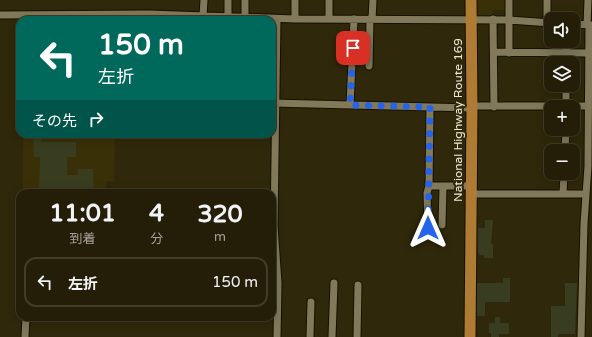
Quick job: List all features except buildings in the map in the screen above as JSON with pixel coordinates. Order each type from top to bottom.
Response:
[{"type":"highway","name":"National Highway Route 169","points":[[470,337],[472,107],[471,0]]},
{"type":"street","points":[[0,15],[149,14],[204,16],[204,0]]},
{"type":"street","points":[[228,0],[228,16]]},
{"type":"street","points":[[245,0],[245,16]]},
{"type":"street","points":[[295,0],[295,19]]},
{"type":"street","points":[[329,0],[329,19]]},
{"type":"street","points":[[369,66],[373,0]]},
{"type":"street","points":[[509,0],[509,53]]},
{"type":"street","points":[[547,0],[548,12]]},
{"type":"street","points":[[581,337],[589,109],[588,0]]},
{"type":"street","points":[[276,47],[277,19],[494,19],[544,22]]},
{"type":"street","points":[[350,105],[354,19]]},
{"type":"street","points":[[494,19],[494,106]]},
{"type":"street","points":[[566,48],[566,53]]},
{"type":"street","points":[[494,52],[589,54]]},
{"type":"street","points":[[276,103],[430,107],[544,107]]},
{"type":"street","points":[[428,228],[430,107]]},
{"type":"street","points":[[274,138],[274,189]]},
{"type":"street","points":[[563,194],[564,180]]},
{"type":"street","points":[[429,186],[443,186],[471,190],[586,194]]},
{"type":"street","points":[[442,225],[443,186]]},
{"type":"street","points":[[276,254],[278,283],[277,337]]},
{"type":"street","points":[[332,337],[334,283]]},
{"type":"street","points":[[357,337],[358,285]]},
{"type":"street","points":[[310,337],[311,302]]},
{"type":"street","points":[[25,337],[26,321]]},
{"type":"shaded area","points":[[475,0],[507,0],[507,10],[493,10],[493,18],[475,18]]},
{"type":"shaded area","points":[[23,138],[115,138],[114,181],[106,181],[107,189],[23,189]]},
{"type":"route","points":[[353,48],[350,105],[430,107],[428,228]]}]
